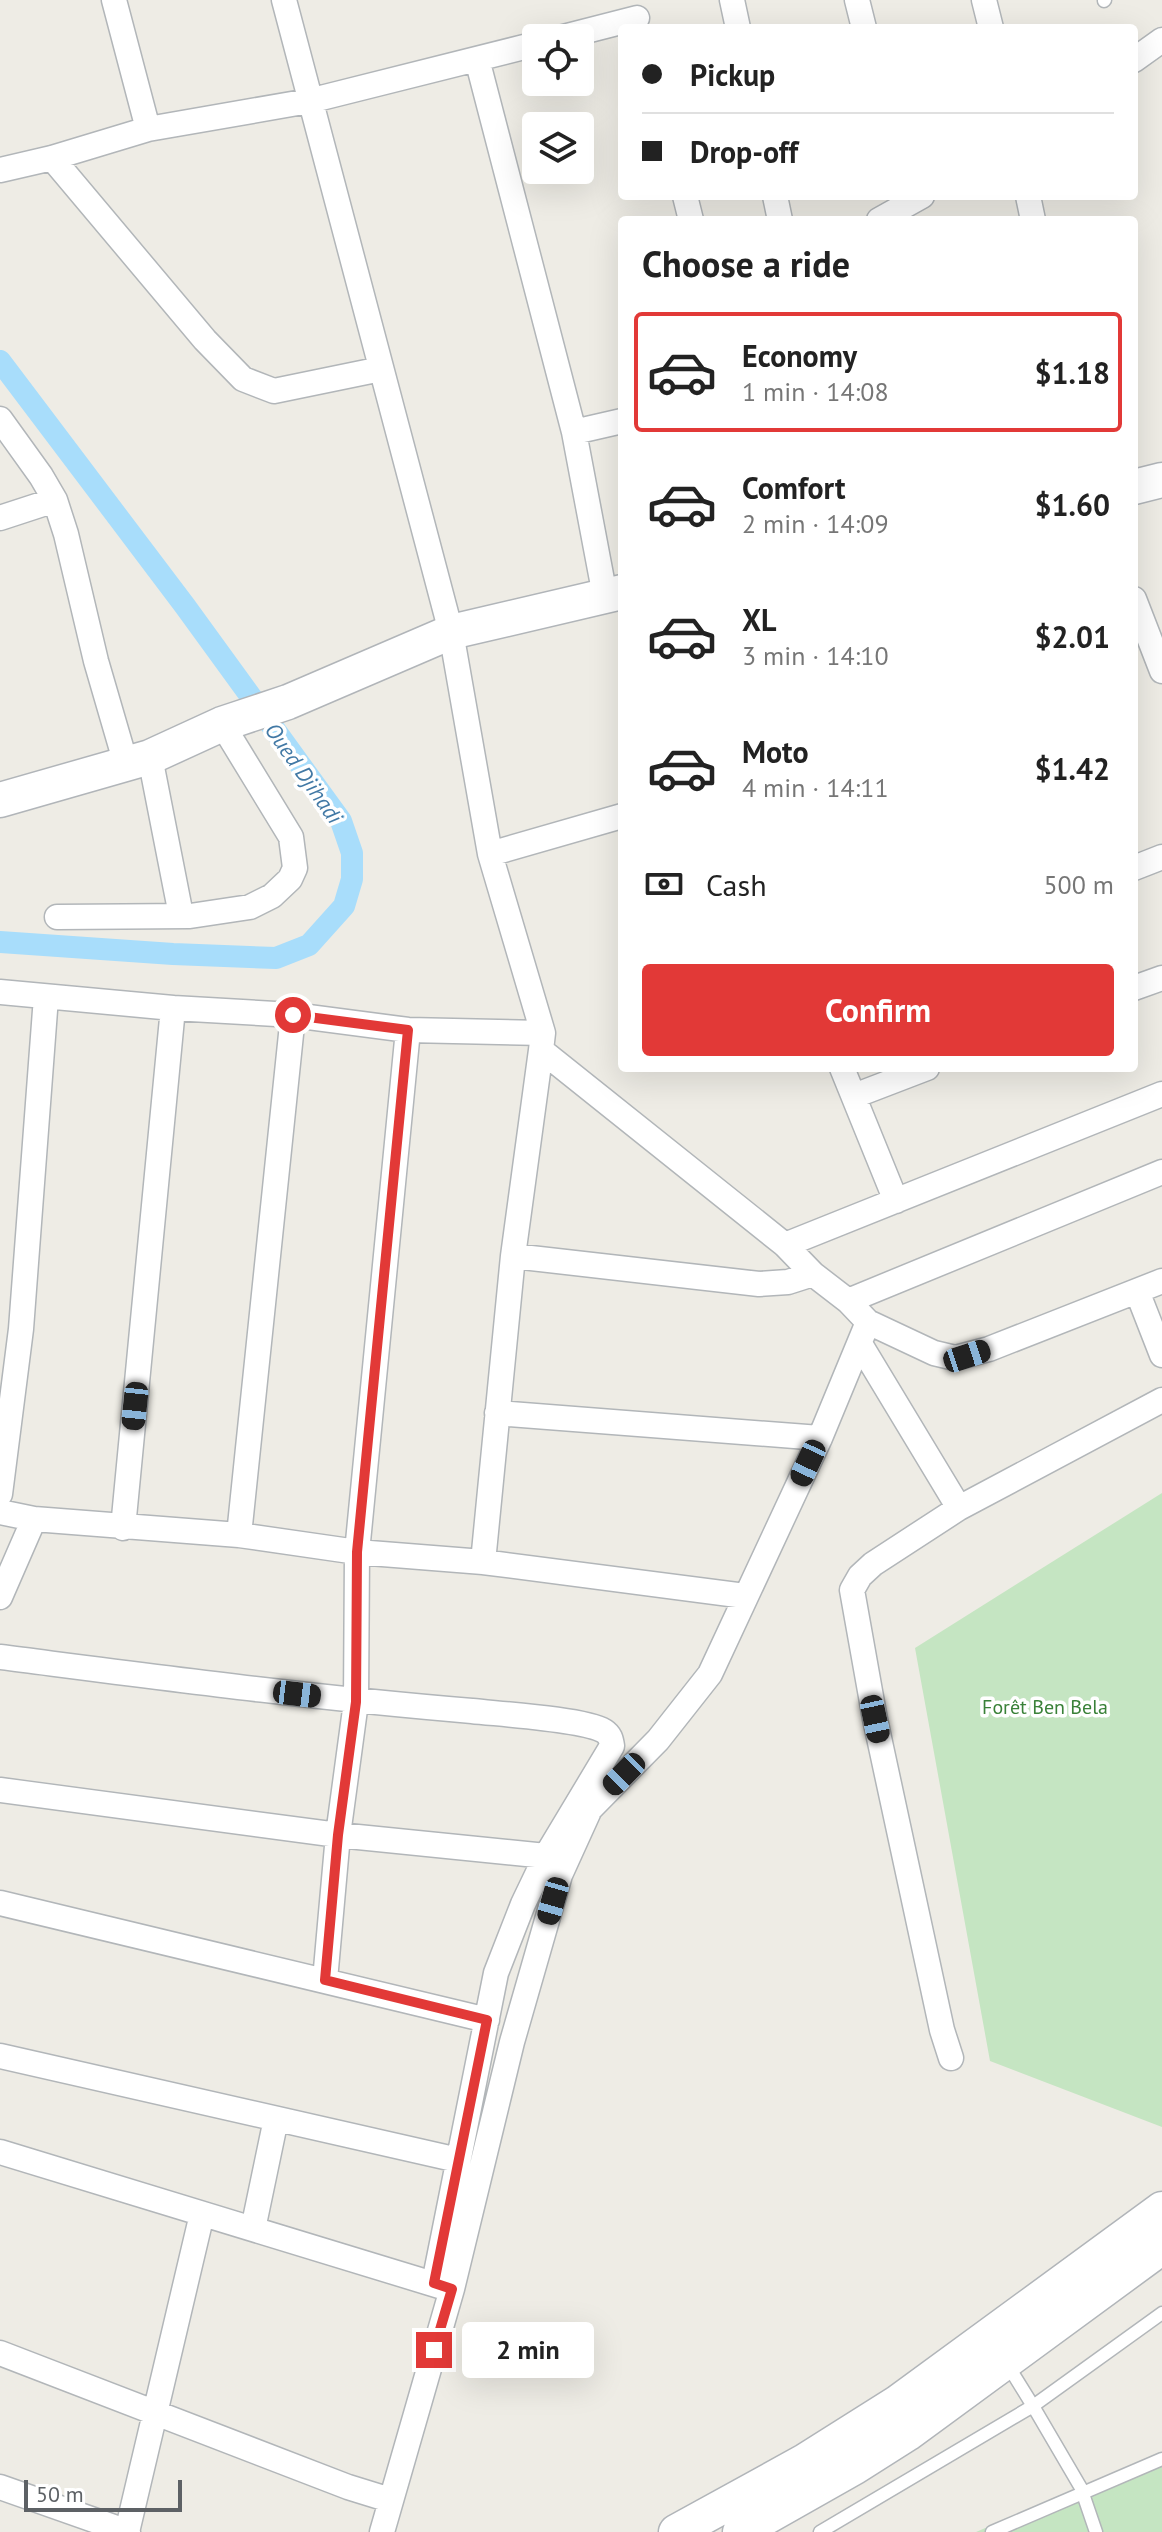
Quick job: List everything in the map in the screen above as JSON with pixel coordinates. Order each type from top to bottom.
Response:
[{"type":"street","points":[[114,0],[148,129]]},
{"type":"street","points":[[284,0],[451,632],[490,854],[542,1042],[513,1256],[483,1562]]},
{"type":"street","points":[[732,0],[737,24]]},
{"type":"street","points":[[857,0],[863,24]]},
{"type":"street","points":[[984,0],[990,24]]},
{"type":"street","points":[[594,28],[637,15]]},
{"type":"street","points":[[1138,57],[1162,42]]},
{"type":"street","points":[[0,170],[148,129],[309,101],[522,48]]},
{"type":"street","points":[[0,800],[138,760],[231,721],[288,702],[451,632],[613,594],[477,59]]},
{"type":"street","points":[[52,158],[205,340],[243,379],[274,391],[381,369]]},
{"type":"street","points":[[885,216],[909,200]]},
{"type":"street","points":[[0,419],[55,500],[96,661],[138,760],[181,915]]},
{"type":"street","points":[[574,432],[618,422]]},
{"type":"street","points":[[1138,486],[1162,480]]},
{"type":"street","points":[[0,518],[55,500]]},
{"type":"street","points":[[1146,609],[1162,671]]},
{"type":"street","points":[[57,917],[181,915],[250,907],[272,896],[290,879],[295,868],[291,837],[231,721]]},
{"type":"street","points":[[490,854],[618,817]]},
{"type":"street","points":[[1138,866],[1162,857]]},
{"type":"street","points":[[1138,987],[1162,978]]},
{"type":"street","points":[[0,992],[173,1008],[293,1015],[408,1030],[542,1042],[848,1301],[959,1508]]},
{"type":"street","points":[[0,1494],[10,1328],[46,997]]},
{"type":"street","points":[[123,1528],[173,1008]]},
{"type":"street","points":[[239,1535],[293,1015]]},
{"type":"street","points":[[325,1980],[338,1835],[356,1702],[357,1552],[408,1030]]},
{"type":"street","points":[[844,1072],[896,1201]]},
{"type":"street","points":[[854,1096],[917,1072]]},
{"type":"street","points":[[785,1245],[1162,1094]]},
{"type":"street","points":[[848,1301],[1162,1172]]},
{"type":"street","points":[[513,1256],[759,1284],[788,1282],[813,1274]]},
{"type":"street","points":[[864,1333],[955,1358],[989,1349],[1162,1281]]},
{"type":"street","points":[[1137,1291],[1162,1355]]},
{"type":"street","points":[[382,2532],[443,2286],[560,1875],[590,1809],[658,1740],[710,1674],[820,1438],[864,1333]]},
{"type":"street","points":[[951,2058],[942,2030],[878,1734],[852,1590],[860,1576],[873,1564],[959,1508],[1162,1400]]},
{"type":"street","points":[[497,1413],[820,1438]]},
{"type":"street","points":[[0,1512],[34,1519],[239,1535],[357,1552],[483,1562],[745,1596]]},
{"type":"street","points":[[0,1597],[34,1519]]},
{"type":"street","points":[[0,1657],[356,1702],[505,1714],[586,1725],[611,1737],[612,1746],[546,1856],[496,1973],[458,2160],[443,2286]]},
{"type":"street","points":[[0,1790],[338,1835],[546,1856]]},
{"type":"street","points":[[0,1903],[487,2020]]},
{"type":"street","points":[[0,2056],[458,2160]]},
{"type":"street","points":[[253,2229],[276,2119]]},
{"type":"street","points":[[0,2152],[443,2286]]},
{"type":"street","points":[[740,2532],[907,2434],[997,2350],[1162,2209]]},
{"type":"street","points":[[0,2487],[127,2532],[202,2214]]},
{"type":"street","points":[[676,2532],[997,2350],[1162,2247]]},
{"type":"street","points":[[0,2353],[348,2487],[390,2500]]},
{"type":"lane","points":[[820,2532],[1033,2406],[1162,2313]]},
{"type":"lane","points":[[997,2350],[1082,2492],[1096,2532]]},
{"type":"lane","points":[[992,2532],[1162,2459]]},
{"type":"green space","name":"Forêt Ben Bela","points":[[1162,1493],[1162,2127],[990,2061],[915,1648]]},
{"type":"green space","points":[[1162,2452],[1162,2532],[976,2532]]},
{"type":"waterway","name":"Oued Djihadi","points":[[0,361],[185,606],[341,821],[352,853],[352,879],[344,906],[309,945],[276,958],[0,942]]},
{"type":"route","points":[[293,1015],[408,1030],[357,1552],[356,1702],[338,1835],[325,1980],[487,2020],[434,2283],[452,2289],[434,2350]]}]
